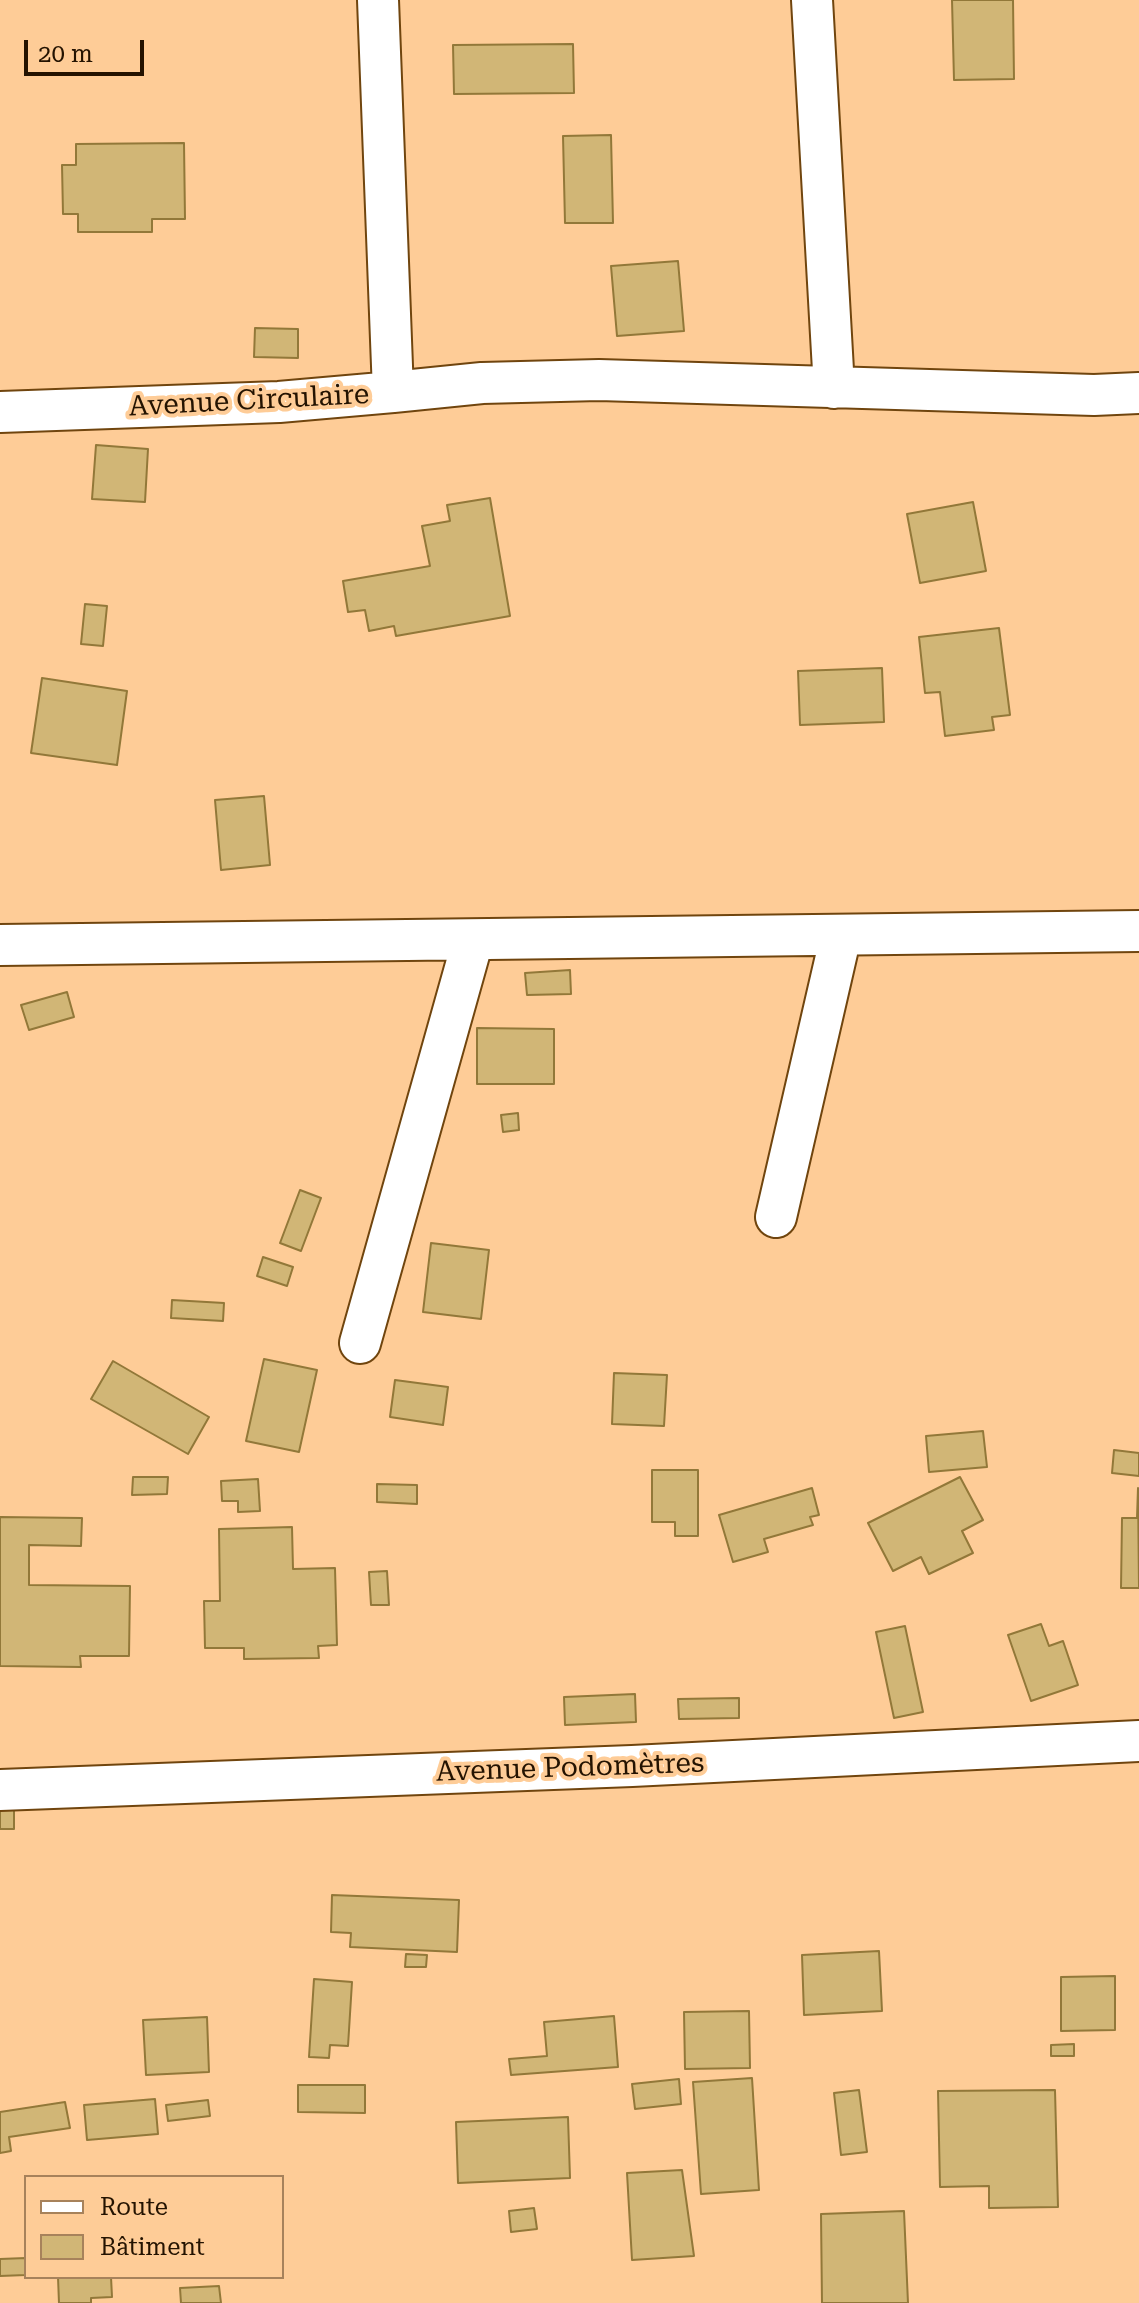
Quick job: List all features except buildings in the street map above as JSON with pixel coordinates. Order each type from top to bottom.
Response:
[{"type":"street","name":"Avenue Circulaire","points":[[0,412],[279,402],[393,392],[378,0]]},
{"type":"street","points":[[812,0],[834,388]]},
{"type":"street","points":[[393,392],[482,383],[599,380],[1094,395],[1139,393]]},
{"type":"street","points":[[0,945],[1139,931]]},
{"type":"street","points":[[776,1217],[841,935]]},
{"type":"street","points":[[360,1343],[473,940]]},
{"type":"street","name":"Avenue Podomètres","points":[[0,1790],[632,1766],[1139,1741]]}]
